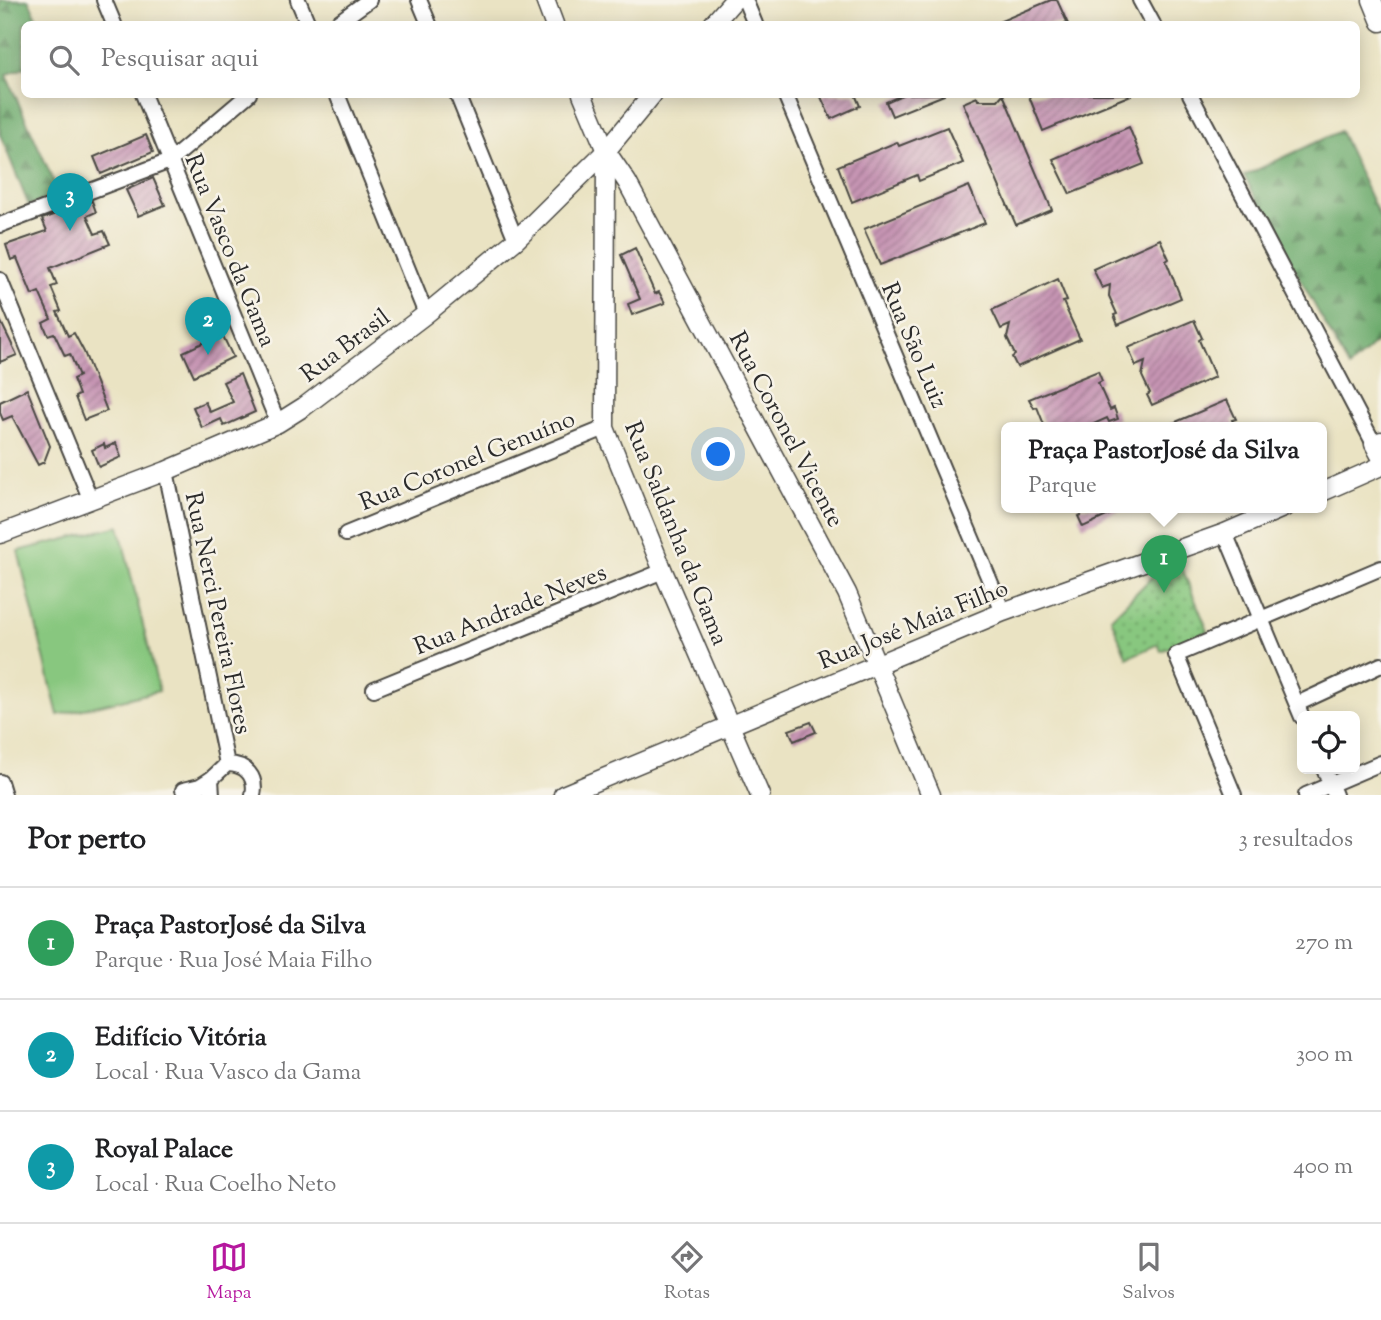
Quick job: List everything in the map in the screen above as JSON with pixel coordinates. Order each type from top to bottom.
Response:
[{"type":"street","points":[[104,0],[113,21]]},
{"type":"street","points":[[298,0],[307,21]]},
{"type":"street","points":[[340,21],[369,0]]},
{"type":"street","points":[[419,0],[428,21]]},
{"type":"street","points":[[545,0],[553,21]]},
{"type":"street","points":[[716,21],[734,0]]},
{"type":"street","points":[[745,0],[754,21]]},
{"type":"street","points":[[1140,0],[1151,21]]},
{"type":"street","points":[[1372,0],[1381,22]]},
{"type":"street","name":"Rua Vasco da Gama","points":[[145,98],[278,423]]},
{"type":"street","points":[[0,225],[170,161],[244,98]]},
{"type":"street","points":[[339,98],[426,314]]},
{"type":"street","points":[[459,98],[516,240]]},
{"type":"street","name":"Rua Coronel Vicente","points":[[585,98],[606,151],[626,182],[841,581],[931,795]]},
{"type":"street","name":"Rua Brasil","points":[[0,534],[166,471],[278,423],[426,314],[516,240],[606,151],[650,98]]},
{"type":"street","name":"Rua São Luiz","points":[[787,98],[1003,612]]},
{"type":"street","points":[[1192,98],[1379,447]]},
{"type":"street","name":"Rua Saldanha da Gama","points":[[606,151],[605,428],[663,571],[760,795]]},
{"type":"street","points":[[0,280],[90,498]]},
{"type":"street","name":"Rua Coronel Genuíno","points":[[346,534],[605,428]]},
{"type":"street","points":[[1327,489],[1381,466]]},
{"type":"street","name":"Rua Nerci Pereira Flores","points":[[166,471],[228,764]]},
{"type":"street","name":"Rua José Maia Filho","points":[[563,795],[1003,612],[1225,533],[1271,513]]},
{"type":"street","points":[[1225,533],[1299,710],[1381,664]]},
{"type":"street","points":[[1234,795],[1176,655],[1381,568]]},
{"type":"street","name":"Rua Andrade Neves","points":[[374,690],[663,571]]},
{"type":"street","points":[[1306,795],[1332,790],[1381,763]]},
{"type":"street","name":"Rua Nerci Pereira Flores","points":[[183,790],[200,786],[228,764],[242,766],[249,771],[254,785],[253,795]]},
{"type":"street","points":[[211,779],[212,795]]},
{"type":"street","points":[[0,782],[4,795]]},
{"type":"green space","points":[[0,0],[29,0],[38,21],[21,21],[21,69],[6,75],[59,193],[29,206],[0,134]]},
{"type":"green space","points":[[1340,131],[1381,220],[1381,338],[1349,368],[1244,176]]},
{"type":"green space","points":[[119,526],[159,691],[58,715],[18,551]]},
{"type":"green space","points":[[1179,561],[1208,631],[1161,651],[1158,644],[1127,658],[1111,618],[1160,569]]},
{"type":"building","points":[[1051,0],[1057,0],[1067,21],[1001,21]]},
{"type":"building","points":[[821,98],[857,98],[860,106],[831,119]]},
{"type":"building","points":[[895,98],[937,98],[892,116],[886,102]]},
{"type":"building","points":[[975,98],[1005,98],[1052,210],[1016,225],[963,103]]},
{"type":"building","points":[[1030,98],[1124,98],[1043,131]]},
{"type":"building","points":[[947,127],[963,163],[919,181],[917,175],[852,202],[838,166],[897,142],[899,146]]},
{"type":"building","points":[[1129,127],[1144,164],[1070,194],[1053,159]]},
{"type":"building","points":[[146,135],[153,152],[101,174],[94,157]]},
{"type":"building","points":[[153,178],[165,205],[138,216],[126,190]]},
{"type":"building","points":[[969,186],[985,223],[880,265],[864,229]]},
{"type":"building","points":[[92,201],[96,212],[87,216],[95,234],[104,231],[110,244],[50,268],[57,285],[51,287],[61,311],[57,312],[68,336],[74,333],[84,352],[107,411],[84,420],[75,397],[79,395],[73,379],[79,376],[70,354],[65,356],[54,333],[48,335],[43,323],[51,319],[39,292],[32,295],[17,258],[11,260],[6,245],[47,231],[42,219]]},
{"type":"building","points":[[1160,239],[1181,298],[1118,325],[1114,315],[1117,314],[1109,296],[1110,285],[1102,288],[1093,269]]},
{"type":"building","points":[[635,248],[655,294],[659,292],[665,303],[632,315],[628,304],[640,299],[621,255]]},
{"type":"building","points":[[1058,279],[1067,301],[1063,302],[1080,339],[1017,367],[1007,338],[1010,325],[1001,329],[992,310]]},
{"type":"building","points":[[0,320],[17,355],[0,362]]},
{"type":"building","points":[[1194,320],[1202,338],[1199,340],[1215,377],[1152,405],[1142,376],[1145,362],[1136,366],[1128,348]]},
{"type":"building","points":[[222,334],[233,357],[194,376],[183,352]]},
{"type":"building","points":[[1098,371],[1102,381],[1098,383],[1110,410],[1114,408],[1118,419],[1109,422],[1107,418],[1098,422],[1043,422],[1037,407],[1034,408],[1029,399]]},
{"type":"building","points":[[240,374],[255,412],[224,426],[221,419],[202,428],[193,407],[205,402],[210,412],[233,402],[223,382]]},
{"type":"building","points":[[27,389],[50,446],[44,462],[38,465],[12,416],[3,420],[0,413],[0,402]]},
{"type":"building","points":[[1227,400],[1236,419],[1233,422],[1176,422]]},
{"type":"building","points":[[116,443],[121,457],[99,467],[92,450],[104,444],[105,448]]},
{"type":"building","points":[[1080,513],[1113,513],[1083,527],[1078,516]]},
{"type":"building","points":[[811,722],[816,732],[794,741],[789,730]]},
{"type":"place","name":"Royal Palace","points":[[70,231]]},
{"type":"place","name":"Edifício Vitória","points":[[208,355]]},
{"type":"place","name":"Praça PastorJosé da Silva","points":[[1164,593]]}]
